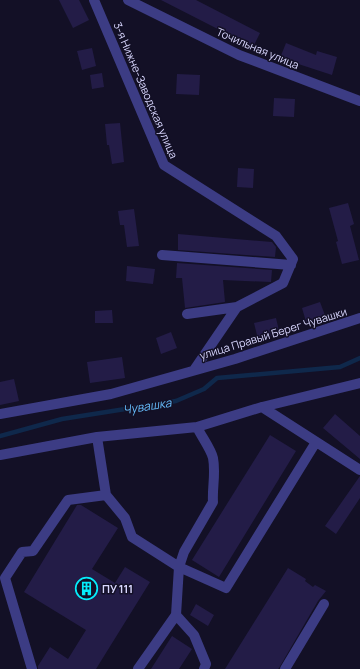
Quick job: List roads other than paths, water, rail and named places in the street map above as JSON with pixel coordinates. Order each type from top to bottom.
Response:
[{"type":"street","name":"3-я Нижне-Заводская улица","points":[[94,0],[164,165],[276,236],[293,259],[291,265]]},
{"type":"street","name":"Точильная улица","points":[[128,0],[239,55],[360,101]]},
{"type":"street","points":[[162,255],[291,265],[283,283],[238,306],[187,314]]},
{"type":"street","points":[[194,370],[238,306]]},
{"type":"street","name":"улица Правый Берег Чувашки","points":[[0,414],[111,394],[235,359],[360,318]]},
{"type":"street","points":[[0,455],[97,437],[197,427],[262,407],[360,383]]},
{"type":"street","points":[[262,407],[360,470]]},
{"type":"street","points":[[138,669],[176,615],[179,568],[184,552],[213,502],[212,493],[215,485],[213,457],[197,427]]},
{"type":"street","points":[[97,437],[106,495],[125,518],[132,537],[179,568],[226,588],[316,442]]},
{"type":"street","points":[[32,669],[5,578],[22,552],[34,551],[68,500],[106,495]]},
{"type":"street","points":[[285,669],[324,604]]},
{"type":"street","points":[[176,615],[194,635],[206,664],[204,669]]},
{"type":"waterway","name":"Чувашка","points":[[0,436],[62,419],[176,401],[204,389],[217,378],[340,367],[360,358]]},
{"type":"place","name":"ПУ 111","points":[[86,588]]}]
